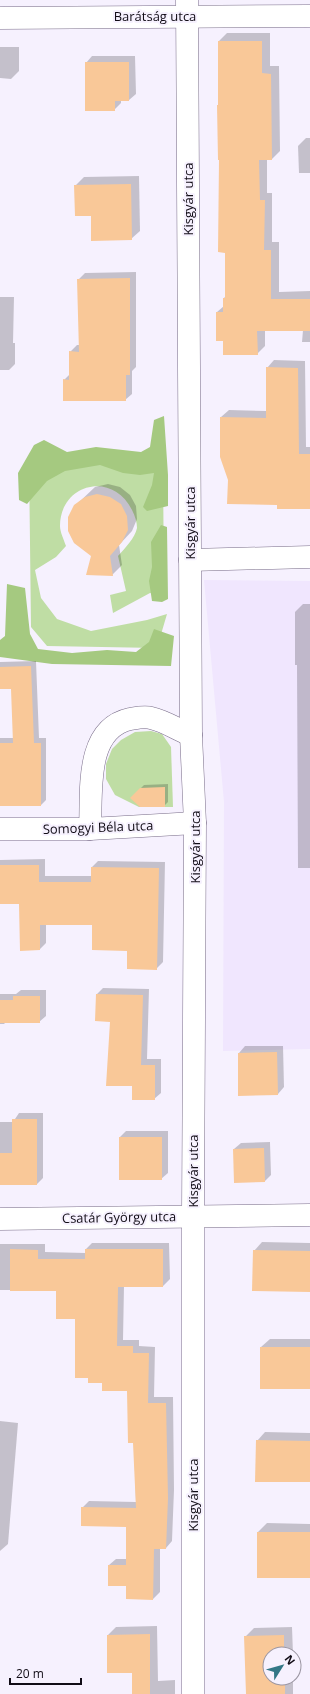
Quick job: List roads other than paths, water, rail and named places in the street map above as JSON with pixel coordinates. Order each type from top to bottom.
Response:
[{"type":"street","name":"Barátság utca","points":[[0,18],[187,8],[310,16]]},
{"type":"street","name":"Kisgyár utca","points":[[187,8],[191,735],[196,823],[193,1216],[193,1694]]},
{"type":"street","points":[[190,560],[310,557]]},
{"type":"street","points":[[90,828],[94,761],[100,741],[115,725],[125,720],[150,717],[191,735]]},
{"type":"street","name":"Somogyi Béla utca","points":[[0,829],[90,828],[196,823]]},
{"type":"street","name":"Csatár György utca","points":[[0,1219],[310,1215]]}]
